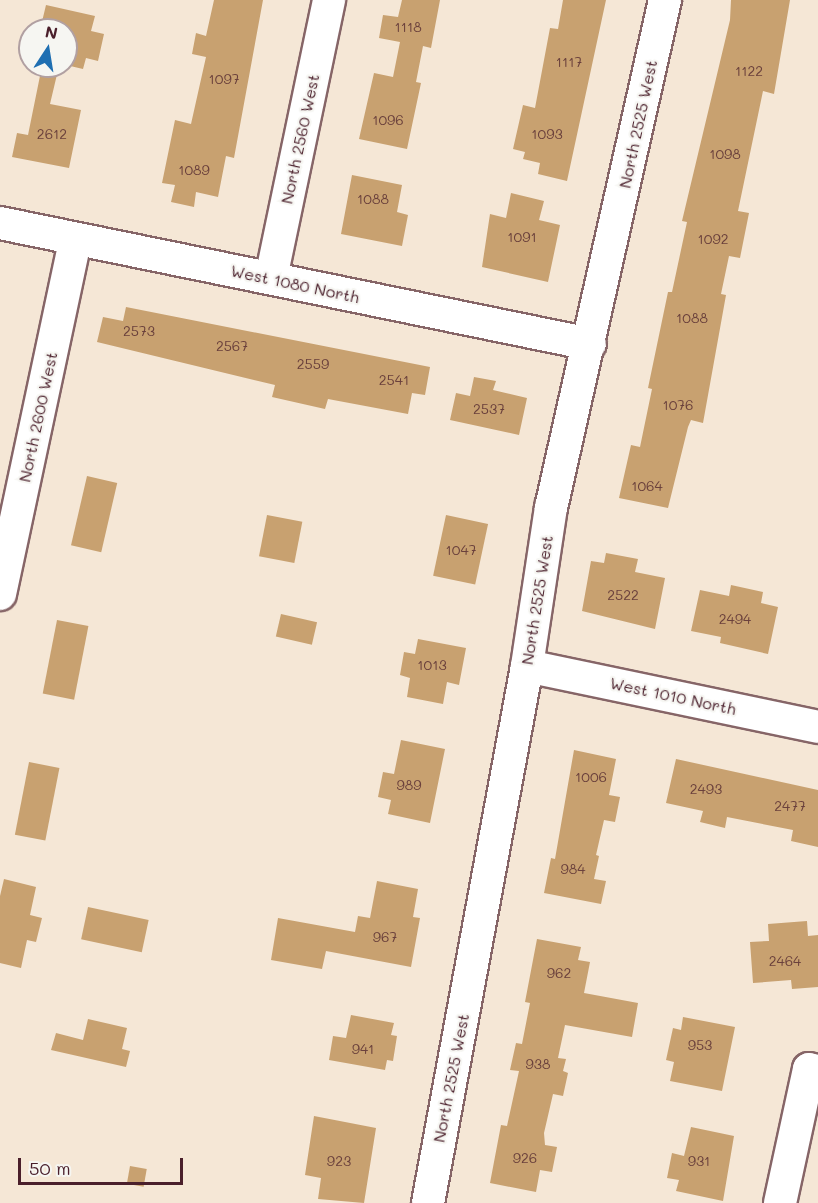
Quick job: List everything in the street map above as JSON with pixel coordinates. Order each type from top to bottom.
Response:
[{"type":"street","name":"North 2560 West","points":[[271,278],[329,0]]},
{"type":"street","name":"North 2525 West","points":[[428,1203],[527,666],[551,508],[590,344],[664,0]]},
{"type":"street","name":"West 1080 North","points":[[0,223],[590,344]]},
{"type":"street","name":"North 2600 West","points":[[0,594],[75,240]]},
{"type":"street","name":"West 1010 North","points":[[527,666],[818,727]]},
{"type":"street","points":[[780,1203],[809,1069],[818,1071]]},
{"type":"building","points":[[214,0],[263,0],[234,158],[226,156],[218,197],[196,192],[194,207],[171,202],[175,185],[162,183],[175,120],[191,124],[206,57],[192,54],[196,33],[206,36]]},
{"type":"building","points":[[402,0],[440,0],[431,48],[423,46],[416,82],[421,83],[407,149],[359,139],[374,73],[393,77],[400,42],[379,38],[383,15],[398,17]]},
{"type":"building","points":[[563,0],[606,0],[567,181],[538,174],[540,163],[523,159],[525,152],[513,149],[523,105],[535,108],[550,28],[558,29]]},
{"type":"building","points":[[731,0],[790,0],[774,94],[763,91],[738,211],[749,213],[740,258],[729,256],[721,294],[726,295],[703,423],[691,420],[688,427],[668,508],[619,498],[631,445],[640,447],[652,389],[648,388],[668,292],[672,292],[687,222],[682,221],[730,20]]},
{"type":"building","points":[[46,5],[95,16],[91,31],[104,34],[98,61],[86,58],[83,69],[78,68],[78,18],[43,18]]},
{"type":"building","points":[[40,78],[56,78],[50,104],[81,110],[69,168],[12,157],[17,133],[28,135]]},
{"type":"building","points":[[352,175],[402,185],[397,212],[408,215],[402,246],[341,234]]},
{"type":"building","points":[[511,193],[544,201],[539,220],[560,225],[548,282],[482,267],[490,214],[506,218]]},
{"type":"building","points":[[126,307],[430,367],[425,395],[412,393],[408,414],[328,399],[325,409],[272,397],[275,385],[97,342],[103,317],[123,321]]},
{"type":"building","points":[[474,377],[496,381],[493,390],[527,398],[519,435],[450,420],[456,393],[470,396]]},
{"type":"building","points":[[87,476],[117,483],[101,552],[71,545]]},
{"type":"building","points":[[267,515],[302,522],[294,563],[259,556]]},
{"type":"building","points":[[446,515],[488,524],[475,585],[433,576]]},
{"type":"building","points":[[606,553],[638,559],[635,572],[665,578],[655,629],[582,611],[591,561],[604,563]]},
{"type":"building","points":[[731,585],[763,592],[761,603],[778,607],[768,654],[720,643],[721,637],[691,631],[700,590],[729,596]]},
{"type":"building","points":[[281,614],[317,622],[312,645],[276,636]]},
{"type":"building","points":[[57,620],[88,626],[74,700],[43,694]]},
{"type":"building","points":[[418,639],[466,648],[459,685],[447,682],[443,704],[407,697],[410,678],[400,675],[404,652],[415,654]]},
{"type":"building","points":[[401,740],[445,749],[430,823],[388,814],[391,800],[378,797],[383,772],[394,774]]},
{"type":"building","points":[[574,750],[616,759],[609,795],[620,797],[615,822],[604,820],[596,855],[599,856],[594,879],[606,881],[601,904],[544,893],[551,858],[555,859]]},
{"type":"building","points":[[676,759],[818,790],[818,847],[791,841],[793,830],[727,817],[725,828],[700,822],[703,811],[666,803]]},
{"type":"building","points":[[29,762],[59,768],[45,841],[15,835]]},
{"type":"building","points":[[4,879],[36,887],[30,915],[42,918],[36,942],[27,940],[21,968],[0,963],[0,896]]},
{"type":"building","points":[[377,881],[418,889],[413,917],[420,918],[411,967],[326,951],[322,969],[271,960],[278,918],[355,932],[358,916],[370,918]]},
{"type":"building","points":[[88,907],[149,920],[142,952],[81,939]]},
{"type":"building","points":[[807,921],[808,936],[818,935],[818,987],[792,989],[791,980],[753,983],[750,942],[769,941],[768,924]]},
{"type":"building","points":[[537,939],[581,947],[578,960],[590,962],[584,993],[638,1003],[632,1037],[565,1025],[558,1058],[566,1059],[563,1071],[568,1073],[563,1096],[553,1094],[544,1133],[545,1145],[557,1147],[552,1172],[540,1170],[536,1192],[490,1183],[501,1125],[507,1126],[519,1071],[510,1070],[516,1043],[522,1044],[530,1003],[525,1002]]},
{"type":"building","points":[[351,1015],[394,1023],[391,1035],[397,1036],[393,1061],[387,1060],[385,1070],[329,1060],[333,1036],[346,1038]]},
{"type":"building","points":[[683,1017],[735,1027],[722,1091],[670,1081],[674,1062],[666,1060],[673,1028],[681,1030]]},
{"type":"building","points":[[88,1019],[127,1028],[122,1049],[130,1051],[126,1067],[51,1050],[56,1033],[83,1040]]},
{"type":"building","points":[[314,1116],[376,1128],[364,1203],[318,1199],[321,1178],[305,1175]]},
{"type":"building","points":[[691,1127],[734,1136],[723,1201],[676,1191],[679,1180],[667,1178],[672,1153],[684,1156]]},
{"type":"building","points":[[130,1166],[147,1169],[144,1187],[127,1184]]}]
